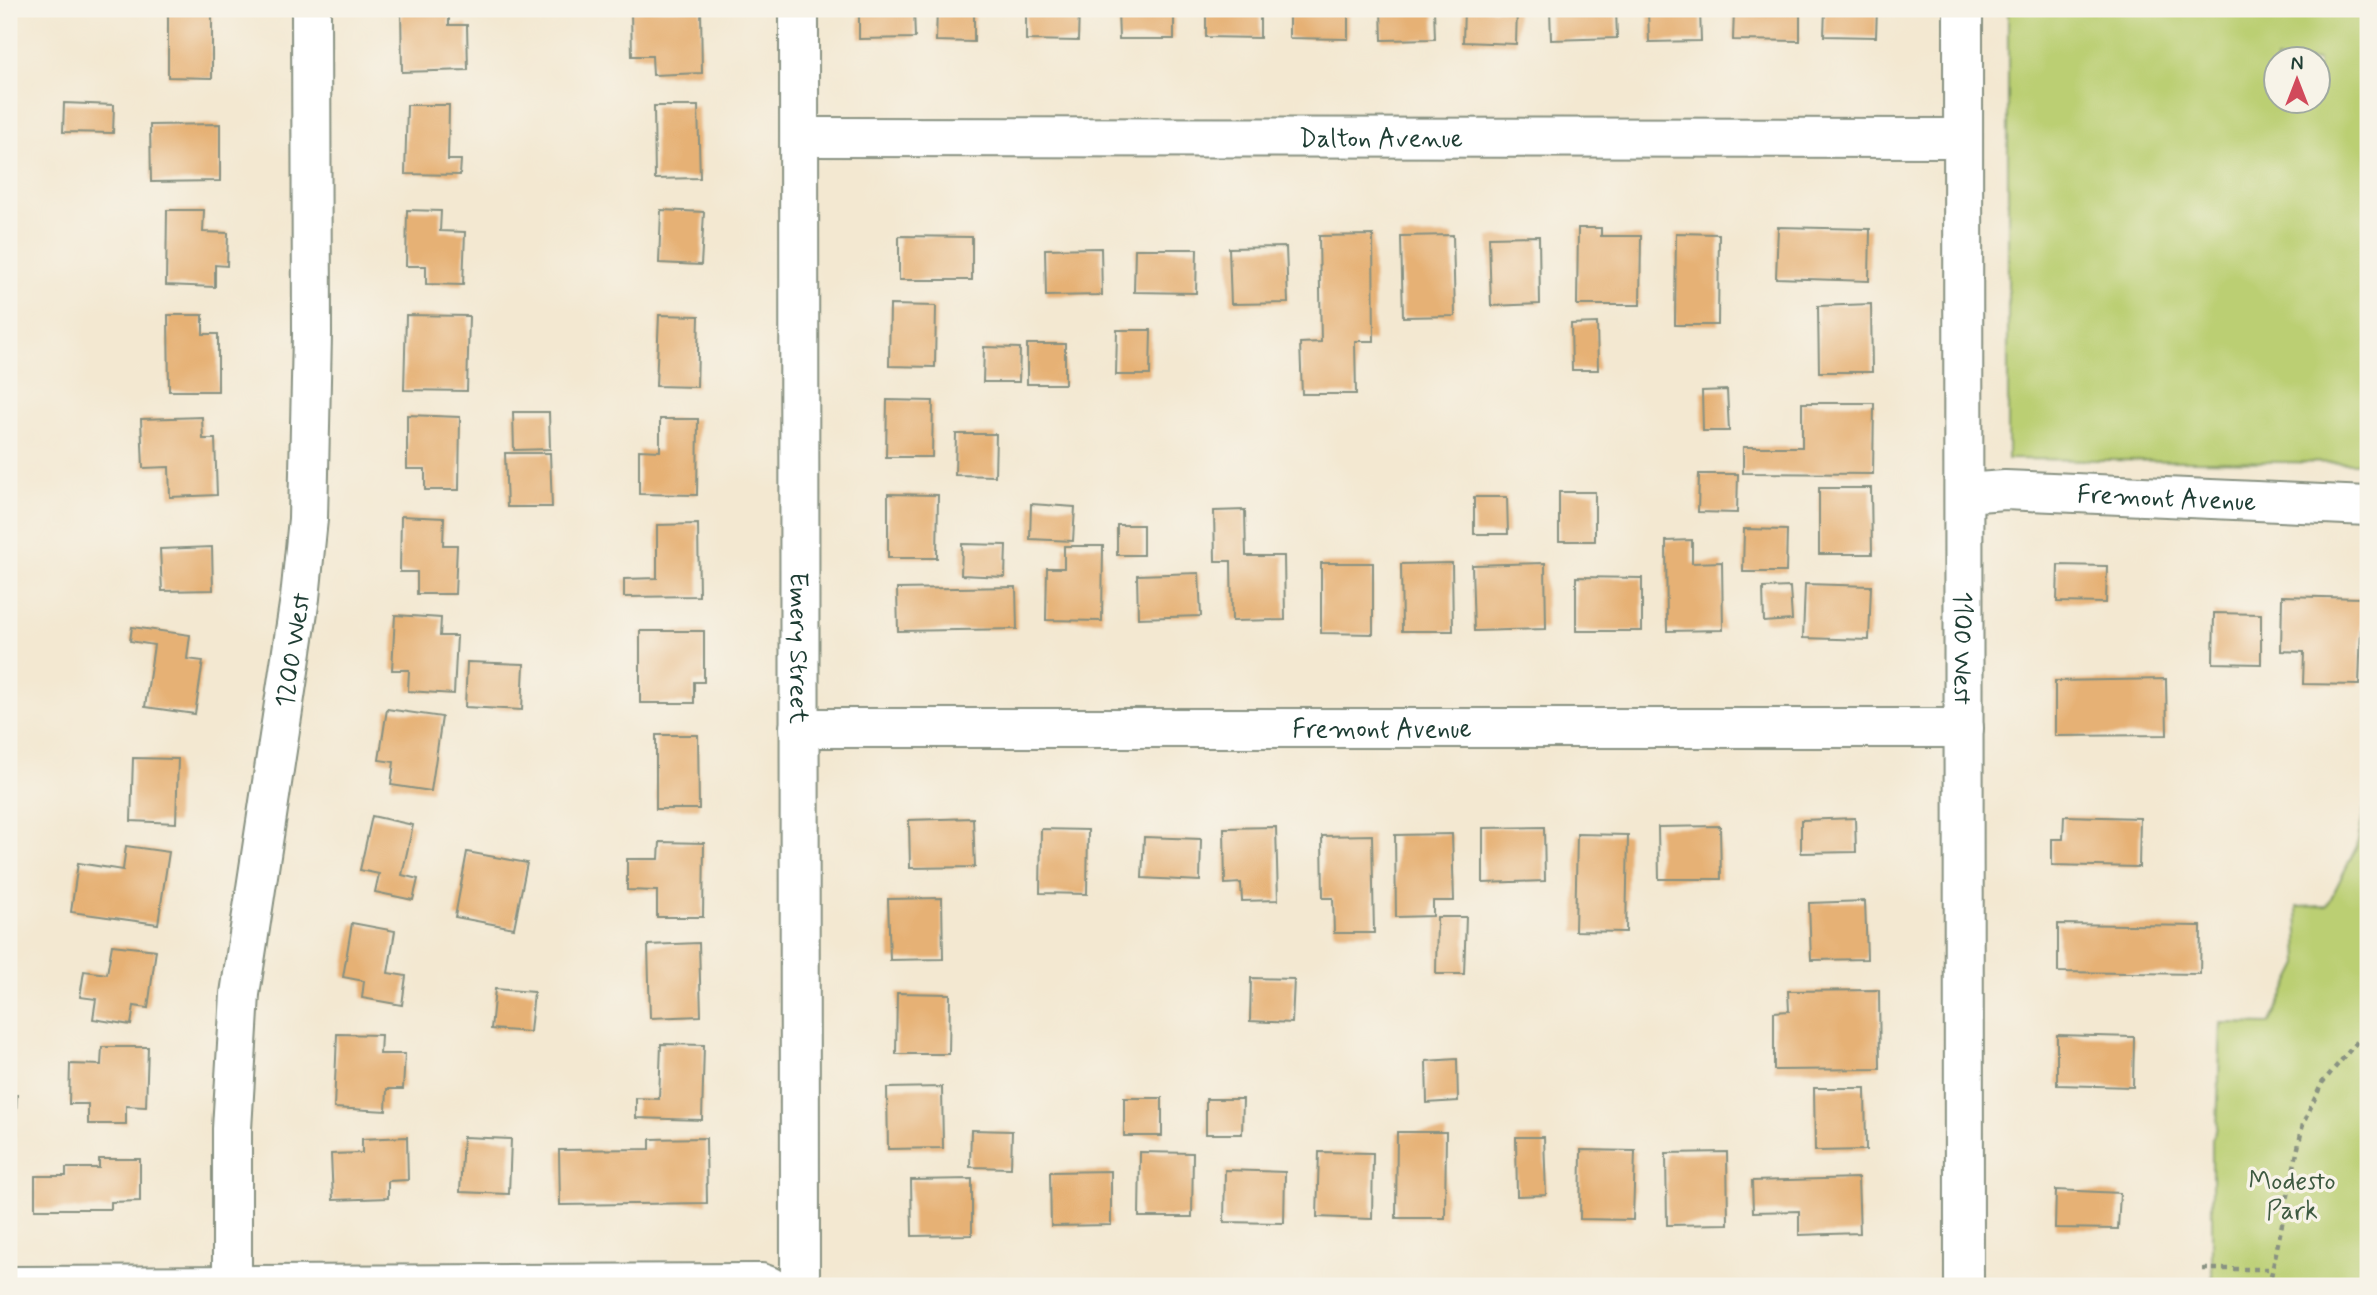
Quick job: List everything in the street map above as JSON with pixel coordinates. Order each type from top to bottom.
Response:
[{"type":"street","name":"1200 West","points":[[232,1285],[232,1129],[240,994],[300,598],[308,519],[312,334],[311,9]]},
{"type":"street","name":"Emery Street","points":[[799,9],[800,1286]]},
{"type":"street","name":"1100 West","points":[[1963,9],[1964,1286]]},
{"type":"street","name":"Dalton Avenue","points":[[800,137],[1963,138]]},
{"type":"street","name":"Fremont Avenue","points":[[1964,493],[2005,490],[2368,506]]},
{"type":"street","name":"Fremont Avenue","points":[[799,728],[1964,728]]},
{"type":"street","points":[[9,1286],[761,1283],[769,1286]]},
{"type":"path","points":[[2269,1286],[2303,1124],[2322,1083],[2368,1029]]},
{"type":"path","points":[[2203,1269],[2273,1269]]},
{"type":"green space","points":[[2008,9],[2368,9],[2368,463],[2008,459]]},
{"type":"green space","name":"Modesto Park","points":[[2368,792],[2368,1286],[2212,1286],[2212,1139],[2217,1128],[2221,1023],[2269,1024],[2299,964],[2297,907],[2327,906],[2357,846]]},
{"type":"building","points":[[168,9],[212,9],[212,78],[168,77]]},
{"type":"building","points":[[401,9],[449,9],[449,25],[467,25],[468,70],[402,72]]},
{"type":"building","points":[[701,9],[702,73],[653,75],[652,56],[632,56],[631,11]]},
{"type":"building","points":[[859,9],[914,9],[915,38],[859,39]]},
{"type":"building","points":[[937,9],[974,9],[974,42],[936,41]]},
{"type":"building","points":[[1026,9],[1079,9],[1078,41],[1026,40]]},
{"type":"building","points":[[1118,9],[1174,9],[1174,39],[1119,39]]},
{"type":"building","points":[[1206,9],[1260,9],[1260,38],[1206,37]]},
{"type":"building","points":[[1289,9],[1348,9],[1348,39],[1289,38]]},
{"type":"building","points":[[1381,9],[1434,9],[1435,39],[1382,40]]},
{"type":"building","points":[[1464,9],[1517,9],[1516,44],[1463,42]]},
{"type":"building","points":[[1550,9],[1616,9],[1617,38],[1551,40]]},
{"type":"building","points":[[1648,9],[1700,9],[1701,41],[1649,42]]},
{"type":"building","points":[[1734,9],[1800,9],[1800,41],[1733,40]]},
{"type":"building","points":[[1825,9],[1877,9],[1876,37],[1824,36]]},
{"type":"building","points":[[64,103],[114,105],[113,133],[63,132]]},
{"type":"building","points":[[407,105],[449,105],[448,160],[461,160],[460,175],[405,174]]},
{"type":"building","points":[[654,106],[698,106],[700,178],[655,179]]},
{"type":"building","points":[[220,124],[220,181],[151,182],[150,125]]},
{"type":"building","points":[[167,210],[204,210],[203,232],[228,233],[227,266],[215,265],[215,287],[166,285]]},
{"type":"building","points":[[407,210],[441,211],[440,231],[465,232],[463,285],[426,284],[426,266],[406,266]]},
{"type":"building","points":[[661,210],[704,212],[701,265],[659,263]]},
{"type":"building","points":[[1778,227],[1870,229],[1869,281],[1776,278]]},
{"type":"building","points":[[1578,228],[1601,228],[1601,236],[1641,236],[1640,305],[1577,305]]},
{"type":"building","points":[[1676,233],[1719,234],[1718,325],[1675,325]]},
{"type":"building","points":[[1373,235],[1374,341],[1355,341],[1356,394],[1302,394],[1300,343],[1321,342],[1319,236]]},
{"type":"building","points":[[1453,235],[1455,316],[1403,317],[1401,236]]},
{"type":"building","points":[[899,236],[972,237],[972,280],[899,280]]},
{"type":"building","points":[[1539,236],[1540,304],[1491,306],[1489,237]]},
{"type":"building","points":[[1286,247],[1288,303],[1231,304],[1229,248]]},
{"type":"building","points":[[1101,248],[1102,295],[1046,296],[1045,249]]},
{"type":"building","points":[[1135,249],[1197,249],[1196,293],[1134,292]]},
{"type":"building","points":[[1871,304],[1872,372],[1819,372],[1818,306]]},
{"type":"building","points":[[890,305],[936,306],[935,367],[889,366]]},
{"type":"building","points":[[168,315],[203,315],[203,334],[218,334],[218,391],[169,391]]},
{"type":"building","points":[[406,315],[469,316],[467,391],[404,390]]},
{"type":"building","points":[[659,315],[699,316],[697,387],[656,386]]},
{"type":"building","points":[[1597,323],[1598,370],[1572,370],[1571,324]]},
{"type":"building","points":[[1117,330],[1151,330],[1150,375],[1116,375]]},
{"type":"building","points":[[1027,344],[1065,344],[1065,384],[1027,384]]},
{"type":"building","points":[[984,347],[1020,348],[1019,382],[983,382]]},
{"type":"building","points":[[1727,390],[1729,431],[1703,431],[1702,391]]},
{"type":"building","points":[[887,400],[933,401],[932,457],[886,457]]},
{"type":"building","points":[[1802,403],[1874,403],[1873,474],[1743,473],[1743,447],[1802,447]]},
{"type":"building","points":[[513,412],[549,412],[550,449],[514,450]]},
{"type":"building","points":[[407,415],[460,417],[459,490],[425,490],[425,469],[407,469]]},
{"type":"building","points":[[202,417],[203,439],[215,439],[217,495],[170,497],[169,467],[143,468],[141,419]]},
{"type":"building","points":[[660,419],[698,419],[697,495],[639,494],[639,450],[660,451]]},
{"type":"building","points":[[956,434],[996,434],[995,476],[955,475]]},
{"type":"building","points":[[505,453],[550,453],[552,507],[507,507]]},
{"type":"building","points":[[1699,474],[1738,474],[1737,513],[1698,512]]},
{"type":"building","points":[[1819,488],[1871,488],[1872,554],[1819,554]]},
{"type":"building","points":[[1559,492],[1595,492],[1595,541],[1559,541]]},
{"type":"building","points":[[888,494],[938,495],[937,558],[888,558]]},
{"type":"building","points":[[1474,497],[1507,497],[1508,534],[1474,534]]},
{"type":"building","points":[[1031,504],[1075,507],[1073,541],[1030,539]]},
{"type":"building","points":[[1245,510],[1246,556],[1284,556],[1285,620],[1232,621],[1231,561],[1215,561],[1214,511]]},
{"type":"building","points":[[401,516],[444,518],[443,545],[457,545],[455,594],[417,594],[417,572],[400,572]]},
{"type":"building","points":[[698,524],[699,596],[624,597],[624,579],[657,578],[657,525]]},
{"type":"building","points":[[1117,525],[1143,525],[1143,555],[1117,555]]},
{"type":"building","points":[[1744,529],[1787,530],[1786,572],[1743,572]]},
{"type":"building","points":[[1692,540],[1692,563],[1722,562],[1723,630],[1667,631],[1666,541]]},
{"type":"building","points":[[962,544],[1006,545],[1005,577],[961,575]]},
{"type":"building","points":[[1064,546],[1103,546],[1102,621],[1046,620],[1047,568],[1064,568]]},
{"type":"building","points":[[212,547],[213,590],[162,591],[160,549]]},
{"type":"building","points":[[1321,563],[1373,563],[1373,634],[1321,633]]},
{"type":"building","points":[[1452,563],[1453,631],[1402,631],[1401,564]]},
{"type":"building","points":[[1545,563],[1546,629],[1474,631],[1472,565]]},
{"type":"building","points":[[2058,565],[2107,566],[2106,603],[2057,602]]},
{"type":"building","points":[[1199,573],[1201,616],[1138,618],[1137,575]]},
{"type":"building","points":[[1576,577],[1642,578],[1642,631],[1576,631]]},
{"type":"building","points":[[1805,584],[1871,586],[1869,640],[1803,638]]},
{"type":"building","points":[[1016,587],[1017,629],[898,631],[897,589]]},
{"type":"building","points":[[1790,587],[1792,620],[1764,622],[1763,588]]},
{"type":"building","points":[[2282,596],[2362,598],[2359,685],[2303,684],[2304,652],[2281,651]]},
{"type":"building","points":[[2214,613],[2261,614],[2261,664],[2213,663]]},
{"type":"building","points":[[395,615],[441,618],[440,636],[457,636],[454,694],[408,691],[409,670],[392,670]]},
{"type":"building","points":[[132,627],[190,635],[187,659],[203,661],[195,714],[145,707],[154,645],[130,641]]},
{"type":"building","points":[[640,631],[704,631],[704,682],[694,682],[694,703],[640,703]]},
{"type":"building","points":[[467,662],[524,664],[522,710],[465,707]]},
{"type":"building","points":[[2166,679],[2167,735],[2055,736],[2055,681]]},
{"type":"building","points":[[387,709],[442,717],[431,791],[391,785],[394,762],[379,760]]},
{"type":"building","points":[[656,735],[698,735],[699,809],[656,809]]},
{"type":"building","points":[[133,758],[178,759],[176,823],[131,821]]},
{"type":"building","points":[[372,816],[413,825],[402,875],[418,879],[413,900],[375,892],[379,874],[360,870]]},
{"type":"building","points":[[2064,816],[2140,818],[2139,867],[2052,865],[2052,839],[2063,839]]},
{"type":"building","points":[[973,818],[975,867],[910,868],[909,820]]},
{"type":"building","points":[[1855,818],[1856,852],[1801,853],[1801,820]]},
{"type":"building","points":[[1720,826],[1721,879],[1659,879],[1658,827]]},
{"type":"building","points":[[1276,827],[1278,900],[1242,901],[1241,883],[1225,884],[1224,828]]},
{"type":"building","points":[[1544,827],[1545,881],[1483,883],[1483,828]]},
{"type":"building","points":[[1041,829],[1088,830],[1087,894],[1040,893]]},
{"type":"building","points":[[1452,834],[1454,901],[1433,901],[1433,916],[1396,917],[1395,835]]},
{"type":"building","points":[[1577,834],[1628,835],[1626,932],[1575,931]]},
{"type":"building","points":[[1372,835],[1374,933],[1334,933],[1333,898],[1323,898],[1322,836]]},
{"type":"building","points":[[1144,837],[1201,839],[1200,881],[1142,878]]},
{"type":"building","points":[[660,842],[704,843],[703,917],[657,917],[657,891],[627,890],[627,859],[659,859]]},
{"type":"building","points":[[126,846],[169,852],[158,924],[71,912],[78,863],[123,870]]},
{"type":"building","points":[[467,852],[527,863],[514,928],[455,917]]},
{"type":"building","points":[[942,898],[943,959],[890,960],[888,899]]},
{"type":"building","points":[[1865,901],[1867,959],[1811,960],[1809,903]]},
{"type":"building","points":[[1437,917],[1466,917],[1464,974],[1436,974]]},
{"type":"building","points":[[352,923],[395,931],[388,973],[406,976],[402,1005],[362,998],[364,981],[343,977]]},
{"type":"building","points":[[2058,924],[2201,926],[2200,974],[2058,972]]},
{"type":"building","points":[[699,943],[701,1016],[650,1018],[648,945]]},
{"type":"building","points":[[112,945],[156,950],[148,1008],[134,1006],[131,1025],[93,1019],[96,999],[80,997],[84,971],[107,974]]},
{"type":"building","points":[[1251,978],[1294,979],[1292,1023],[1250,1021]]},
{"type":"building","points":[[495,989],[534,992],[530,1032],[491,1029]]},
{"type":"building","points":[[1879,990],[1880,1069],[1774,1070],[1774,1012],[1789,1011],[1788,991]]},
{"type":"building","points":[[897,993],[950,994],[949,1054],[896,1054]]},
{"type":"building","points":[[337,1034],[381,1035],[380,1054],[405,1054],[403,1089],[387,1089],[386,1111],[334,1108]]},
{"type":"building","points":[[2057,1035],[2134,1037],[2133,1087],[2057,1085]]},
{"type":"building","points":[[661,1044],[704,1045],[702,1120],[636,1118],[636,1098],[659,1099]]},
{"type":"building","points":[[102,1047],[148,1047],[146,1107],[126,1106],[126,1124],[88,1124],[88,1104],[69,1104],[70,1064],[101,1065]]},
{"type":"building","points":[[1457,1059],[1458,1101],[1427,1103],[1426,1061]]},
{"type":"building","points":[[942,1087],[943,1148],[888,1149],[887,1088]]},
{"type":"building","points":[[1814,1088],[1865,1088],[1866,1150],[1815,1151]]},
{"type":"building","points":[[9,1095],[17,1095],[15,1135],[9,1135]]},
{"type":"building","points":[[1124,1098],[1162,1098],[1162,1136],[1124,1136]]},
{"type":"building","points":[[1206,1099],[1243,1099],[1242,1134],[1206,1134]]},
{"type":"building","points":[[971,1130],[1012,1131],[1011,1168],[970,1167]]},
{"type":"building","points":[[1397,1132],[1446,1132],[1445,1218],[1396,1218]]},
{"type":"building","points":[[407,1137],[408,1180],[388,1181],[388,1198],[333,1200],[331,1154],[362,1153],[362,1139]]},
{"type":"building","points":[[463,1137],[511,1139],[509,1194],[460,1192]]},
{"type":"building","points":[[1516,1137],[1544,1137],[1546,1195],[1517,1196]]},
{"type":"building","points":[[706,1138],[707,1203],[560,1205],[559,1150],[650,1149],[650,1139]]},
{"type":"building","points":[[1581,1150],[1635,1151],[1633,1220],[1580,1219]]},
{"type":"building","points":[[1140,1152],[1193,1153],[1192,1217],[1139,1217]]},
{"type":"building","points":[[1319,1152],[1373,1153],[1372,1219],[1317,1217]]},
{"type":"building","points":[[1727,1152],[1728,1224],[1667,1225],[1666,1153]]},
{"type":"building","points":[[99,1159],[140,1159],[140,1201],[111,1202],[111,1209],[35,1209],[35,1176],[66,1176],[66,1168],[99,1168]]},
{"type":"building","points":[[1225,1170],[1285,1172],[1284,1223],[1224,1222]]},
{"type":"building","points":[[1111,1171],[1111,1225],[1051,1226],[1050,1172]]},
{"type":"building","points":[[1858,1178],[1860,1233],[1799,1235],[1799,1211],[1753,1212],[1752,1181]]},
{"type":"building","points":[[972,1179],[972,1235],[912,1236],[911,1180]]},
{"type":"building","points":[[2056,1190],[2120,1193],[2118,1229],[2055,1228]]}]
